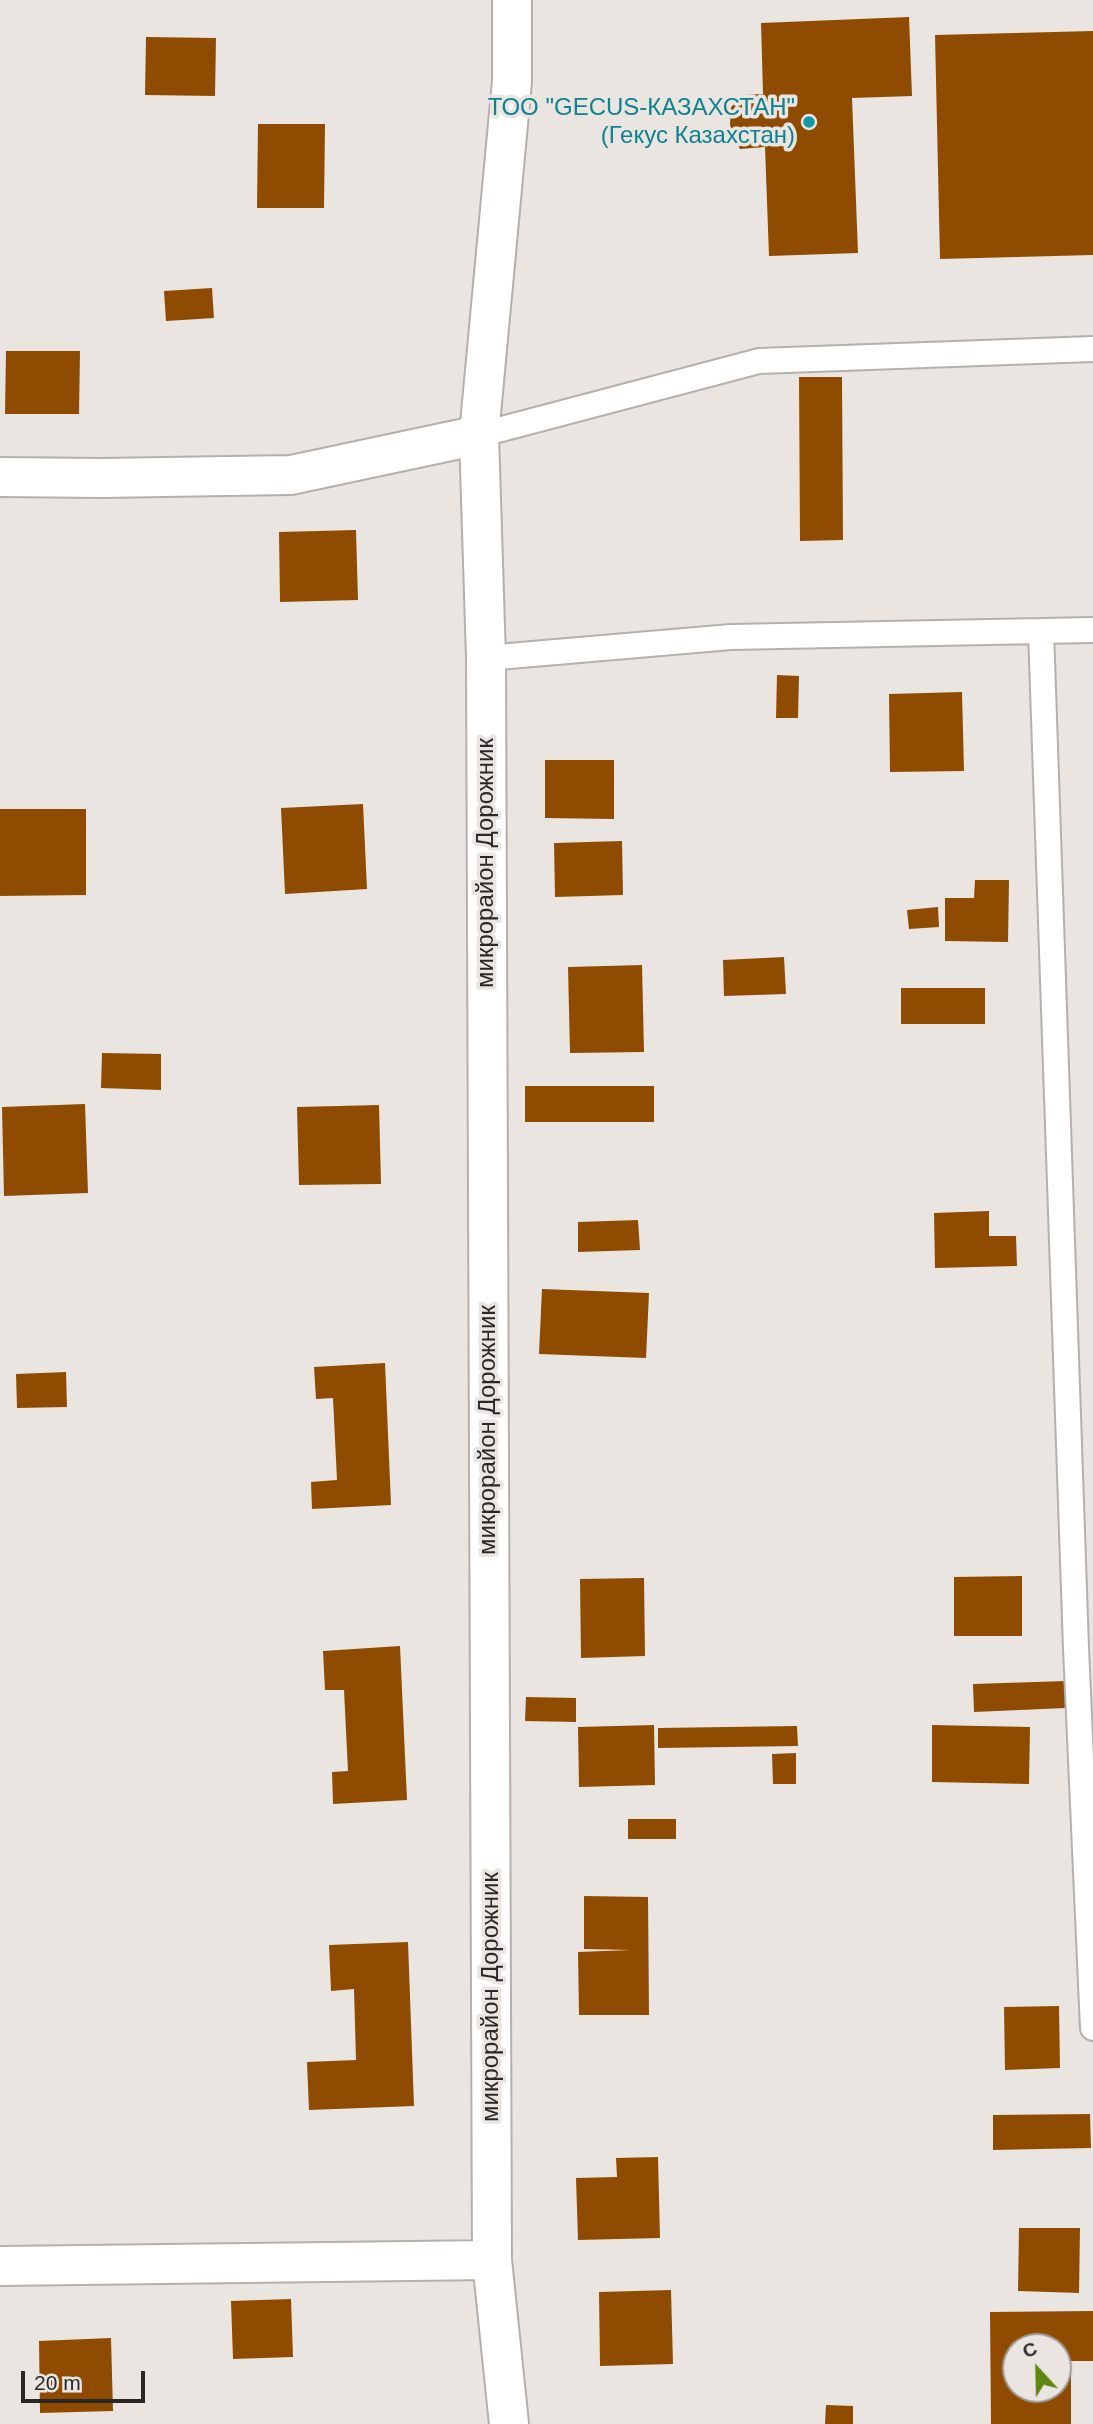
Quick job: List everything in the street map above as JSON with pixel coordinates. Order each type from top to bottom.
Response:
[{"type":"street","name":"микрорайон Дорожник","points":[[509,2424],[492,2260],[486,658],[479,435],[512,81],[512,0]]},
{"type":"street","points":[[0,477],[291,475],[479,435]]},
{"type":"street","points":[[0,2266],[492,2260]]},
{"type":"lane","points":[[479,435],[759,361],[1093,349]]},
{"type":"lane","points":[[486,658],[732,637],[1093,630]]},
{"type":"lane","points":[[1041,631],[1076,1648],[1093,2028]]},
{"type":"building","name":"ТОО \"GECUS-КАЗАХСТАН\" (Гекус Казахстан)","points":[[909,17],[912,96],[852,98],[858,253],[769,256],[765,147],[740,149],[730,125],[731,107],[744,95],[763,94],[761,23]]},
{"type":"building","points":[[1093,31],[1093,255],[940,259],[935,35]]},
{"type":"building","points":[[146,37],[216,38],[215,96],[145,95]]},
{"type":"building","points":[[258,124],[325,124],[324,208],[257,208]]},
{"type":"building","points":[[212,288],[214,318],[166,321],[164,291]]},
{"type":"building","points":[[6,351],[80,351],[79,414],[5,414]]},
{"type":"building","points":[[799,377],[842,377],[843,540],[800,541]]},
{"type":"building","points":[[356,530],[358,600],[280,602],[279,532]]},
{"type":"building","points":[[777,675],[799,676],[798,718],[776,718]]},
{"type":"building","points":[[962,692],[964,771],[890,772],[889,694]]},
{"type":"building","points":[[545,760],[614,760],[614,819],[545,818]]},
{"type":"building","points":[[363,804],[367,889],[285,894],[281,808]]},
{"type":"building","points":[[0,809],[86,809],[86,895],[0,896]]},
{"type":"building","points":[[622,841],[623,895],[555,897],[554,843]]},
{"type":"building","points":[[975,880],[1009,880],[1008,942],[945,941],[945,898],[974,898]]},
{"type":"building","points":[[938,907],[939,927],[909,929],[907,910]]},
{"type":"building","points":[[784,957],[786,994],[724,996],[723,960]]},
{"type":"building","points":[[642,965],[644,1052],[570,1053],[568,967]]},
{"type":"building","points":[[901,988],[985,988],[985,1024],[901,1024]]},
{"type":"building","points":[[102,1053],[161,1054],[161,1090],[101,1088]]},
{"type":"building","points":[[525,1086],[654,1086],[654,1122],[525,1122]]},
{"type":"building","points":[[85,1104],[88,1193],[4,1196],[2,1107]]},
{"type":"building","points":[[379,1105],[381,1184],[299,1185],[297,1107]]},
{"type":"building","points":[[989,1211],[989,1236],[1016,1236],[1017,1266],[935,1268],[934,1213]]},
{"type":"building","points":[[638,1220],[640,1250],[578,1252],[578,1222]]},
{"type":"building","points":[[542,1289],[649,1293],[646,1358],[539,1354]]},
{"type":"building","points":[[385,1363],[391,1505],[312,1509],[311,1482],[337,1480],[333,1398],[316,1399],[314,1367]]},
{"type":"building","points":[[66,1372],[67,1407],[17,1408],[16,1374]]},
{"type":"building","points":[[1022,1576],[1022,1636],[954,1636],[954,1577]]},
{"type":"building","points":[[644,1578],[645,1656],[581,1658],[580,1579]]},
{"type":"building","points":[[400,1646],[407,1800],[333,1804],[332,1772],[348,1771],[344,1690],[325,1690],[323,1651]]},
{"type":"building","points":[[1066,1681],[1066,1708],[974,1712],[973,1684]]},
{"type":"building","points":[[526,1697],[576,1698],[576,1722],[525,1721]]},
{"type":"building","points":[[654,1725],[655,1785],[579,1787],[578,1727]]},
{"type":"building","points":[[932,1725],[1030,1727],[1029,1784],[932,1782]]},
{"type":"building","points":[[797,1726],[798,1746],[658,1748],[658,1728]]},
{"type":"building","points":[[796,1753],[796,1784],[773,1784],[772,1754]]},
{"type":"building","points":[[628,1819],[676,1819],[676,1839],[628,1839]]},
{"type":"building","points":[[584,1896],[648,1897],[649,2015],[579,2015],[578,1952],[631,1950],[584,1949]]},
{"type":"building","points":[[408,1942],[414,2106],[309,2110],[307,2062],[356,2060],[354,1989],[331,1991],[329,1945]]},
{"type":"building","points":[[1059,2006],[1060,2068],[1005,2070],[1004,2007]]},
{"type":"building","points":[[1090,2114],[1091,2148],[993,2150],[993,2115]]},
{"type":"building","points":[[658,2157],[660,2238],[578,2240],[576,2178],[617,2177],[616,2158]]},
{"type":"building","points":[[1019,2228],[1080,2228],[1079,2293],[1018,2291]]},
{"type":"building","points":[[671,2290],[673,2364],[600,2366],[599,2292]]},
{"type":"building","points":[[291,2299],[293,2357],[233,2359],[231,2301]]},
{"type":"building","points":[[1093,2311],[1093,2361],[1072,2361],[1072,2333],[1002,2333],[1002,2403],[1071,2403],[1071,2424],[991,2424],[990,2312]]},
{"type":"building","points":[[111,2338],[113,2411],[40,2413],[39,2341]]},
{"type":"building","points":[[826,2405],[853,2406],[853,2424],[825,2424]]},
{"type":"place","name":"ТОО \"GECUS-КАЗАХСТАН\" (Гекус Казахстан)","points":[[809,122]]}]
